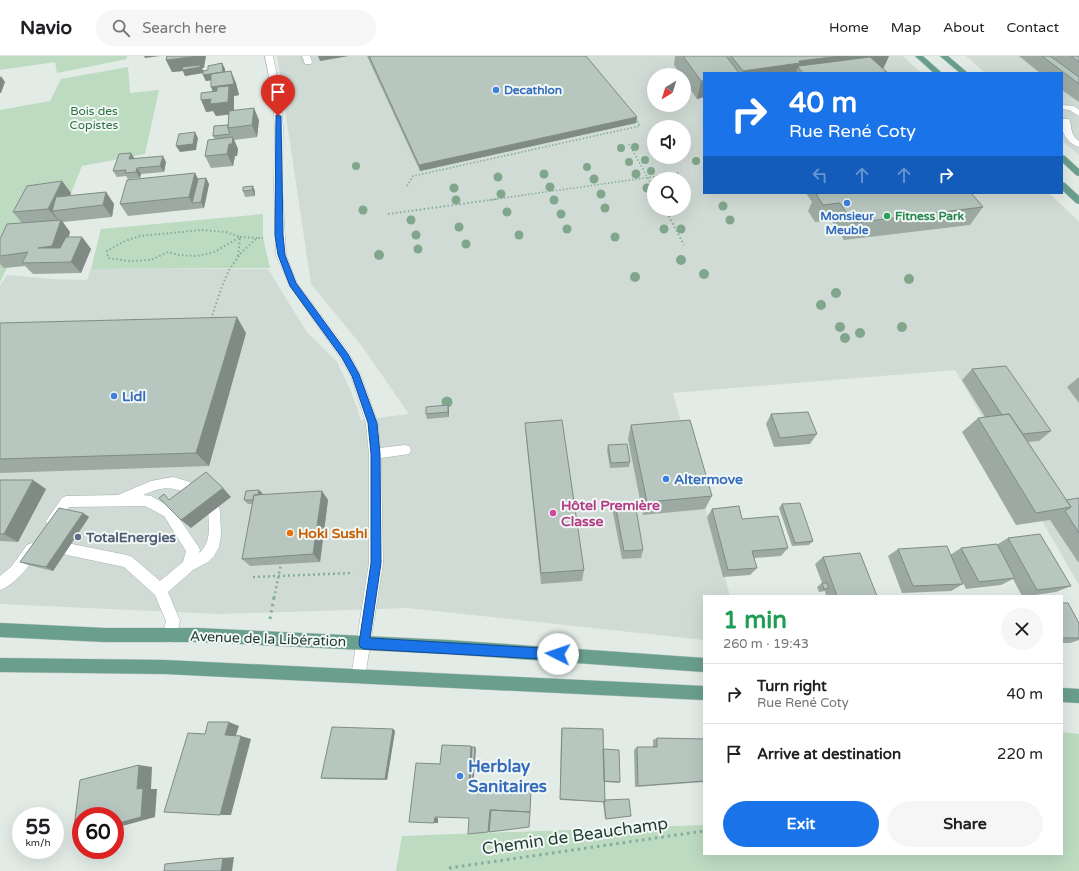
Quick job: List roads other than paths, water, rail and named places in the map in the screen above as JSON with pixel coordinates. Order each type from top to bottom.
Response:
[{"type":"main road","points":[[919,56],[937,72]]},
{"type":"main road","points":[[944,56],[963,72]]},
{"type":"main road","points":[[1063,159],[1079,173]]},
{"type":"main road","points":[[1063,186],[1079,201]]},
{"type":"main road","name":"Avenue de la Libération","points":[[0,630],[170,636],[196,635],[455,647],[703,665]]},
{"type":"main road","points":[[0,665],[165,666],[358,677],[703,693]]},
{"type":"main road","points":[[1063,695],[1079,696]]},
{"type":"street","points":[[269,56],[276,92],[279,128],[278,191],[281,255],[293,284],[345,356],[356,376],[372,423],[375,454],[376,563],[358,677]]},
{"type":"street","points":[[1063,107],[1071,108],[1079,119]]},
{"type":"street","points":[[1078,143],[1068,135],[1065,129],[1064,120],[1079,119]]},
{"type":"street","points":[[375,454],[405,450]]},
{"type":"street","points":[[114,501],[152,486],[166,483],[179,483],[200,493]]},
{"type":"street","points":[[0,584],[16,571],[41,539],[66,502],[146,500],[168,512],[192,550],[188,566]]},
{"type":"street","points":[[160,590],[188,566],[206,556],[212,548],[216,529],[214,510]]},
{"type":"street","points":[[67,549],[127,561],[160,590],[173,621],[170,636]]},
{"type":"place","name":"Decathlon","points":[[496,90]]},
{"type":"place","name":"Monsieur Meuble","points":[[847,203]]},
{"type":"place","name":"Fitness Park","points":[[887,216]]},
{"type":"place","name":"Lidl","points":[[114,396]]},
{"type":"place","name":"Altermove","points":[[666,479]]},
{"type":"place","name":"Hôtel Première Classe","points":[[553,513]]},
{"type":"place","name":"Hoki Sushi","points":[[290,533]]},
{"type":"place","name":"TotalEnergies","points":[[78,537]]},
{"type":"place","name":"Herblay Sanitaires","points":[[460,776]]},
{"type":"park label","name":"Bois des Copistes","points":[[94,118]]}]
